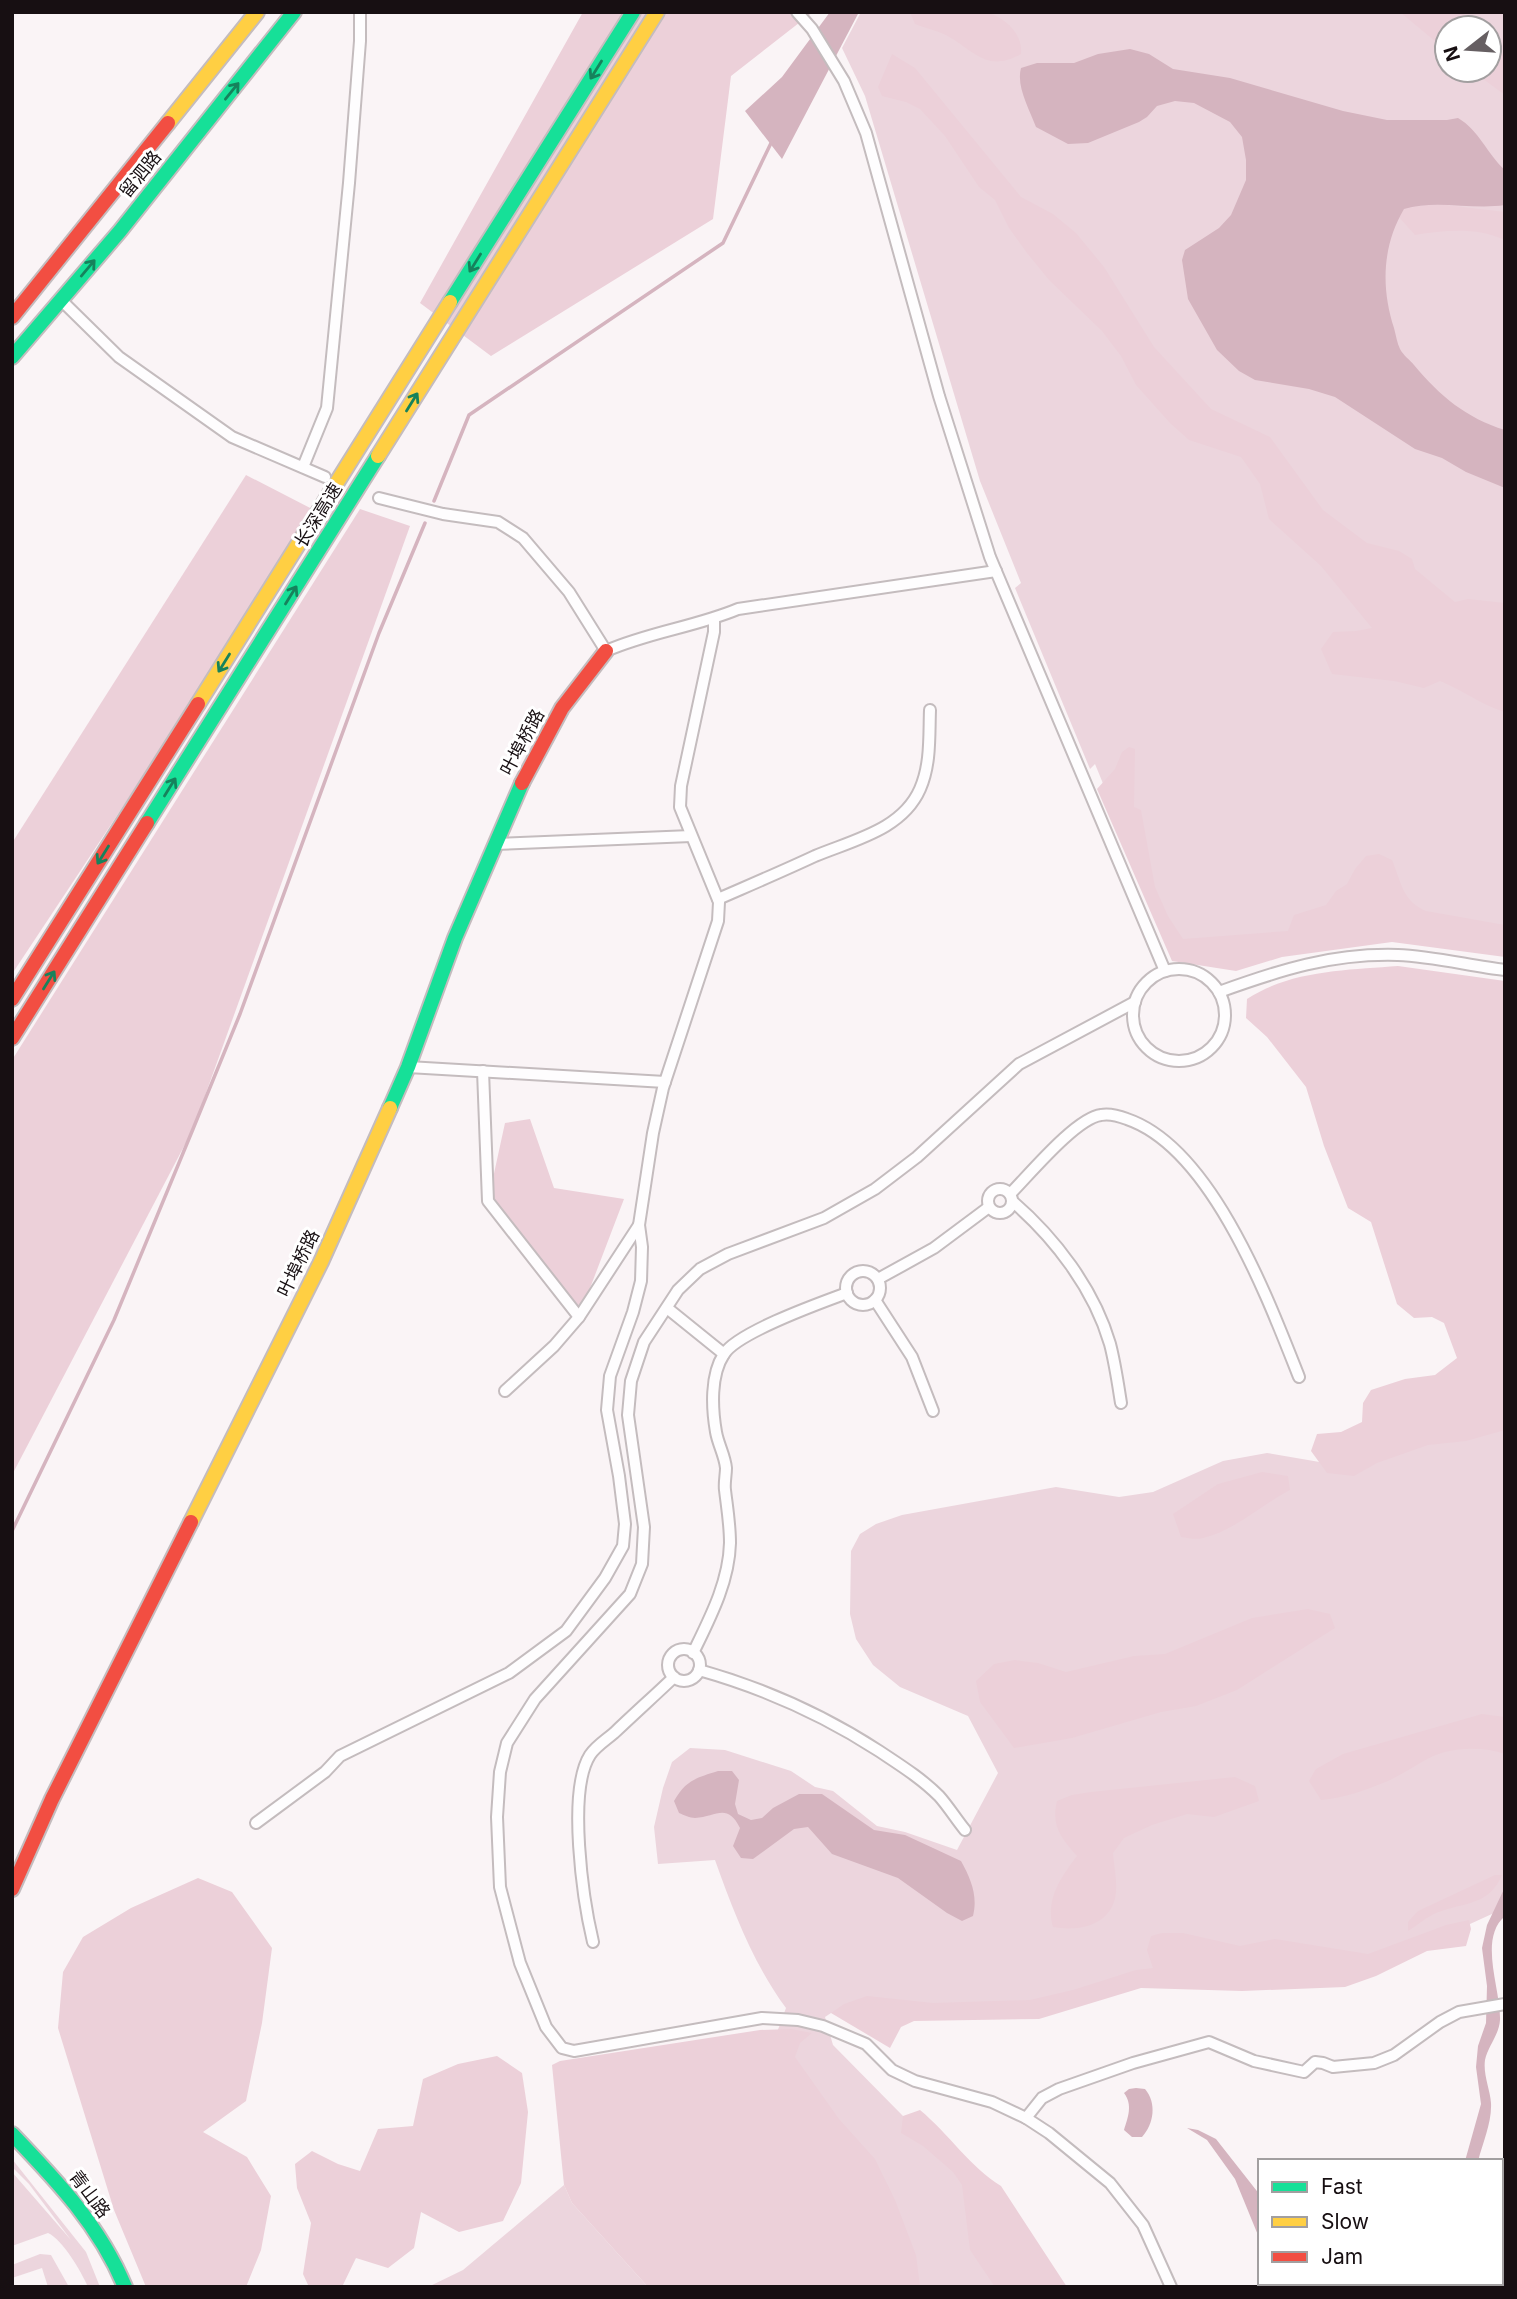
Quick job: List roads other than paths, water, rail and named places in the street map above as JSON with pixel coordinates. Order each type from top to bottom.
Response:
[{"type":"main road","name":"留泗路","points":[[12,317],[257,12]]},
{"type":"main road","name":"留泗路","points":[[12,357],[120,231],[295,12]]},
{"type":"main road","name":"长深高速","points":[[12,999],[633,12]]},
{"type":"main road","name":"长深高速","points":[[12,1038],[657,12]]},
{"type":"main road","name":"叶埠桥路","points":[[12,1889],[52,1799],[321,1262],[408,1067],[455,938],[518,792],[562,708],[606,651]]},
{"type":"main road","name":"青山路","points":[[12,2134],[67,2192],[117,2264],[125,2287]]},
{"type":"street","points":[[303,467],[327,408],[349,183],[360,12]]},
{"type":"street","points":[[797,12],[812,29],[844,81],[866,133],[939,396],[996,571],[1165,971]]},
{"type":"street","points":[[61,300],[119,357],[232,437],[325,477]]},
{"type":"street","points":[[379,498],[443,514],[498,522],[523,538],[569,592],[606,651],[634,639],[714,619],[738,609],[996,571]]},
{"type":"street","points":[[256,1824],[325,1772],[340,1756],[509,1673],[566,1631],[605,1578],[623,1546],[625,1524],[607,1410],[610,1376],[641,1281],[642,1247],[639,1226],[653,1133],[665,1082],[718,921],[718,900],[680,807],[681,786],[711,646],[714,619]]},
{"type":"street","points":[[718,900],[828,851],[863,839],[890,823],[910,806],[920,791],[927,771],[930,710]]},
{"type":"street","points":[[495,844],[691,836]]},
{"type":"street","points":[[1219,992],[1275,971],[1319,960],[1399,955],[1505,970]]},
{"type":"street","points":[[1180,968],[1196,971],[1209,980],[1219,992],[1225,1006],[1225,1022],[1220,1037],[1211,1049],[1198,1058],[1183,1062],[1155,1055],[1143,1045],[1134,1024],[1135,1002],[1141,988],[1152,978],[1165,971],[1180,968]]},
{"type":"street","points":[[1135,1002],[1019,1064],[916,1157],[875,1189],[824,1218],[729,1254],[700,1269],[678,1290],[644,1342],[631,1381],[628,1415],[644,1527],[642,1564],[630,1594],[535,1699],[507,1743],[500,1772],[497,1817],[500,1887],[520,1963],[546,2027],[562,2048],[574,2051],[762,2018],[798,2020],[823,2026],[866,2044],[892,2070],[915,2081],[992,2102],[1026,2118],[1049,2133],[1110,2183],[1143,2225],[1171,2287]]},
{"type":"street","points":[[408,1067],[665,1082]]},
{"type":"street","points":[[483,1072],[488,1201],[579,1317]]},
{"type":"street","points":[[1121,1403],[1110,1344],[1093,1303],[1071,1266],[1011,1198],[999,1189],[991,1192],[988,1199],[989,1207],[995,1212],[1003,1213],[1009,1209],[1011,1198],[1071,1133],[1086,1121],[1100,1115],[1117,1115],[1139,1123],[1162,1137],[1210,1191],[1235,1232],[1271,1306],[1299,1377]]},
{"type":"street","points":[[878,1279],[934,1248],[989,1207]]},
{"type":"street","points":[[505,1391],[545,1355],[579,1317],[639,1226]]},
{"type":"street","points":[[869,1272],[878,1279],[880,1290],[875,1300],[865,1305],[849,1298],[847,1282],[853,1273],[869,1272]]},
{"type":"street","points":[[693,1653],[712,1615],[726,1571],[730,1544],[726,1468],[716,1432],[714,1379],[724,1354],[751,1334],[847,1293]]},
{"type":"street","points":[[875,1300],[912,1357],[933,1411]]},
{"type":"street","points":[[667,1308],[724,1354]]},
{"type":"street","points":[[688,1650],[698,1660],[699,1670],[688,1681],[674,1678],[668,1669],[670,1658],[677,1651],[688,1650]]},
{"type":"street","points":[[699,1670],[741,1682],[803,1706],[861,1739],[910,1771],[940,1797],[965,1830]]},
{"type":"street","points":[[593,1942],[584,1903],[582,1872],[579,1814],[583,1768],[592,1752],[674,1678]]},
{"type":"street","points":[[1026,2118],[1042,2098],[1059,2090],[1133,2063],[1209,2042],[1254,2060],[1304,2072],[1315,2062],[1333,2067],[1374,2063],[1394,2055],[1440,2022],[1459,2012],[1505,2004]]},
{"type":"waterway","points":[[434,501],[469,415],[723,243],[772,141]]},
{"type":"waterway","points":[[12,1531],[114,1320],[193,1129],[240,1014],[379,633],[425,523]]}]
